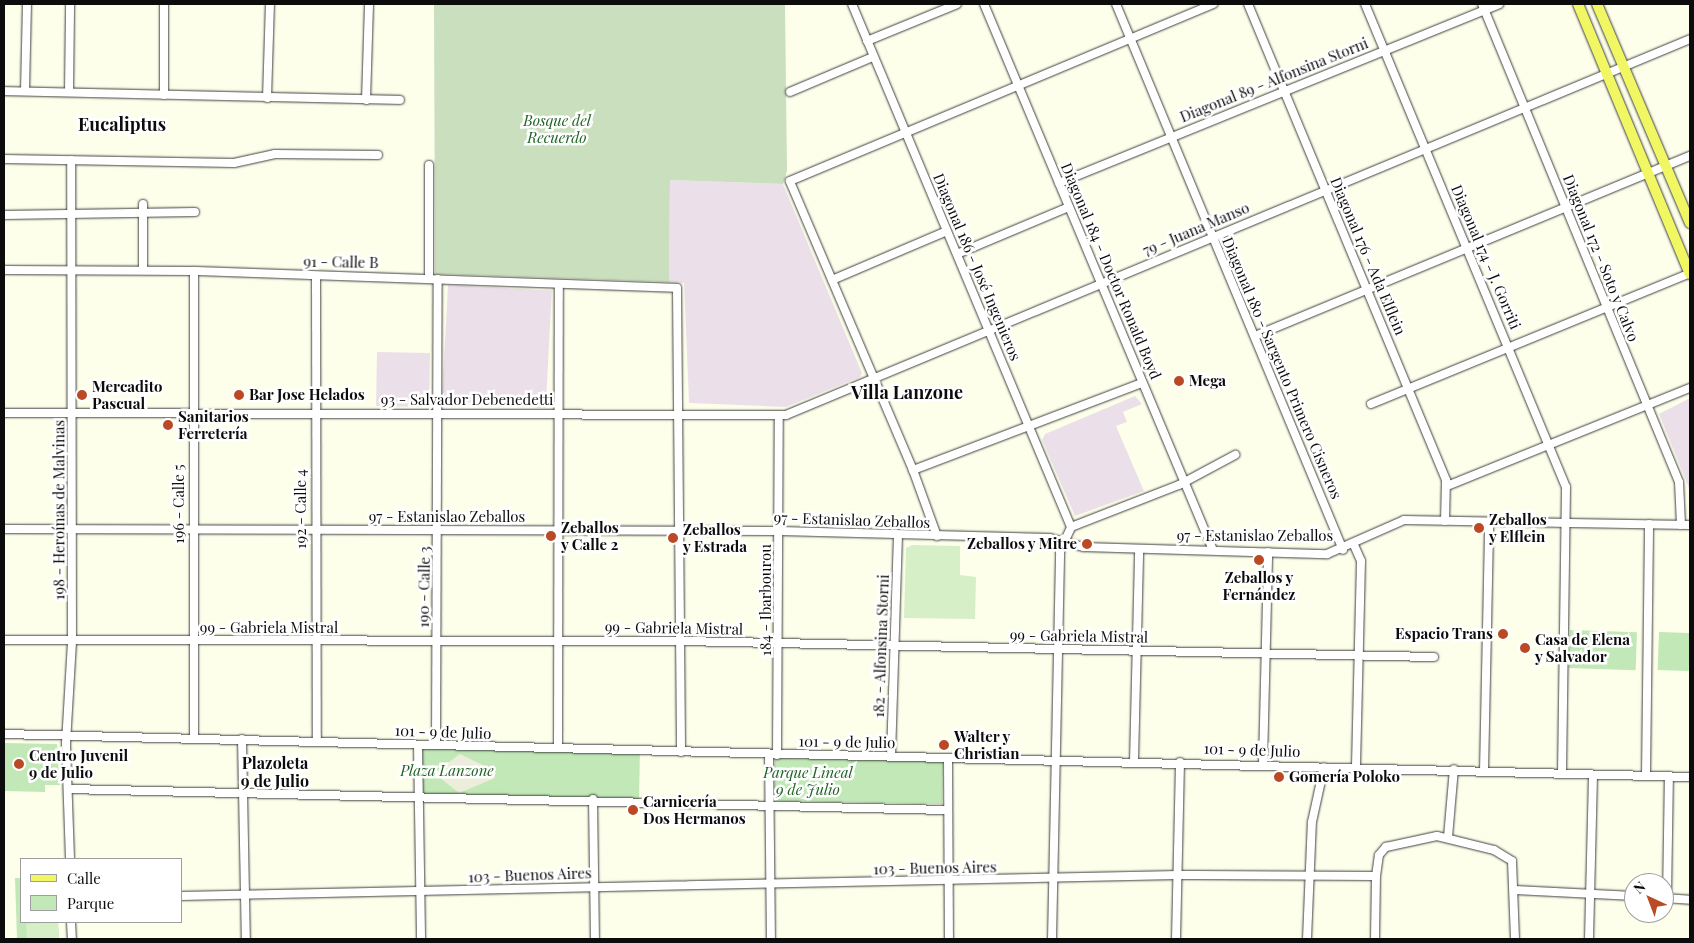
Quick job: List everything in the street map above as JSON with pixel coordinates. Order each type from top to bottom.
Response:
[{"type":"main road","points":[[1578,4],[1650,173],[1690,273]]},
{"type":"main road","points":[[1597,4],[1690,223]]},
{"type":"street","points":[[24,92],[27,4]]},
{"type":"street","points":[[69,92],[70,4]]},
{"type":"street","points":[[164,4],[164,95]]},
{"type":"street","points":[[267,98],[270,4]]},
{"type":"street","points":[[366,100],[369,4]]},
{"type":"street","name":"Diagonal 186 - José Ingenieros","points":[[852,4],[1071,528]]},
{"type":"street","points":[[867,40],[957,4]]},
{"type":"street","name":"Diagonal 184 - Doctor Ronald Boyd","points":[[984,4],[1213,550]]},
{"type":"street","name":"Diagonal 180 - Sargento Primero Cisneros","points":[[1116,4],[1343,550]]},
{"type":"street","points":[[937,536],[913,470],[790,181],[1018,84],[1214,4]]},
{"type":"street","name":"Diagonal 176 - Ada Elflein","points":[[1248,4],[1447,486],[1445,521]]},
{"type":"street","name":"Diagonal 174 - J. Gorriti","points":[[1365,4],[1566,488],[1562,774]]},
{"type":"street","name":"Diagonal 89 - Alfonsina Storni","points":[[1059,183],[1384,50],[1483,7],[1499,4]]},
{"type":"street","name":"Diagonal 172 - Soto y Calvo","points":[[1483,7],[1679,482],[1681,525]]},
{"type":"street","name":"79 - Juana Manso","points":[[779,416],[990,331],[1325,189],[1690,39]]},
{"type":"street","points":[[790,92],[873,57]]},
{"type":"street","points":[[4,91],[400,100]]},
{"type":"street","points":[[4,159],[234,163],[275,154],[378,155]]},
{"type":"street","points":[[1255,336],[1565,206],[1690,156]]},
{"type":"street","name":"198 - Heroínas de Malvinas","points":[[70,858],[68,789],[72,641],[73,413],[70,270],[71,160]]},
{"type":"street","points":[[429,165],[429,278]]},
{"type":"street","points":[[957,254],[1069,207]]},
{"type":"street","points":[[143,208],[143,270]]},
{"type":"street","points":[[4,215],[71,215],[143,208],[195,212]]},
{"type":"street","points":[[832,280],[947,231]]},
{"type":"street","name":"91 - Calle B","points":[[4,270],[194,271],[676,288],[680,413]]},
{"type":"street","name":"196 - Calle 5","points":[[194,271],[192,531],[194,738]]},
{"type":"street","points":[[1371,404],[1508,346],[1690,273]]},
{"type":"street","name":"192 - Calle 4","points":[[316,276],[315,642],[317,742]]},
{"type":"street","name":"190 - Calle 3","points":[[436,746],[438,279]]},
{"type":"street","points":[[558,748],[559,284]]},
{"type":"street","points":[[913,470],[1142,383]]},
{"type":"street","points":[[1447,486],[1690,388]]},
{"type":"street","name":"93 - Salvador Debenedetti","points":[[4,413],[680,413],[779,416]]},
{"type":"street","points":[[680,413],[681,752]]},
{"type":"street","name":"184 - Ibarbourou","points":[[771,939],[770,804],[780,643],[779,416]]},
{"type":"street","points":[[1052,939],[1054,758],[1063,541],[1071,528],[1183,482],[1235,456]]},
{"type":"street","name":"97 - Estanislao Zeballos","points":[[4,529],[192,531],[780,531],[1063,541],[1084,547],[1268,552],[1343,550],[1397,521],[1690,525]]},
{"type":"street","points":[[1484,771],[1489,522]]},
{"type":"street","points":[[1646,775],[1649,524]]},
{"type":"street","name":"182 - Alfonsina Storni","points":[[891,757],[898,536]]},
{"type":"street","points":[[1354,544],[1361,561],[1356,767]]},
{"type":"street","points":[[1134,761],[1140,549]]},
{"type":"street","points":[[1263,763],[1268,552]]},
{"type":"street","name":"99 - Gabriela Mistral","points":[[4,640],[193,642],[682,641],[1358,657],[1434,657]]},
{"type":"street","name":"101 - 9 de Julio","points":[[4,734],[891,757],[1054,758],[1263,763],[1324,767],[1454,769],[1690,777]]},
{"type":"street","points":[[242,739],[246,939]]},
{"type":"street","points":[[418,745],[421,939]]},
{"type":"street","points":[[948,758],[949,939]]},
{"type":"street","points":[[1176,939],[1180,762]]},
{"type":"street","points":[[1307,939],[1313,813],[1324,767]]},
{"type":"street","points":[[1448,837],[1454,769]]},
{"type":"street","points":[[1589,939],[1593,774]]},
{"type":"street","points":[[1667,873],[1670,776]]},
{"type":"street","points":[[68,789],[593,799],[948,810]]},
{"type":"street","points":[[593,799],[595,939]]},
{"type":"street","points":[[1374,939],[1376,876],[1379,855],[1393,843],[1448,837],[1509,858],[1515,890],[1515,939]]},
{"type":"street","name":"103 - Buenos Aires","points":[[182,896],[594,887],[1052,881],[1178,875],[1309,873],[1376,876]]},
{"type":"street","points":[[1515,890],[1590,892],[1624,895]]},
{"type":"street","points":[[1674,899],[1690,900]]},
{"type":"street","points":[[71,923],[72,939]]},
{"type":"shaded area","points":[[670,180],[783,184],[862,373],[860,377],[786,407],[689,403],[684,283],[669,282]]},
{"type":"shaded area","points":[[448,285],[552,290],[546,408],[442,403]]},
{"type":"shaded area","points":[[377,352],[430,353],[429,407],[376,406]]},
{"type":"shaded area","points":[[1135,396],[1142,404],[1123,412],[1127,422],[1116,426],[1144,491],[1075,516],[1042,440],[1045,434]]},
{"type":"shaded area","points":[[1690,398],[1690,517],[1689,488],[1659,414]]},
{"type":"shaded area","points":[[460,754],[495,771],[495,778],[459,793],[434,773]]},
{"type":"green space","name":"Bosque del Recuerdo","points":[[434,4],[785,4],[787,171],[783,184],[670,180],[669,282],[435,274]]},
{"type":"green space","points":[[912,545],[960,546],[960,575],[976,577],[975,619],[904,618],[906,548]]},
{"type":"green space","points":[[1570,630],[1637,632],[1636,670],[1569,668]]},
{"type":"green space","points":[[1659,632],[1690,633],[1689,671],[1658,670]]},
{"type":"green space","points":[[4,743],[57,744],[60,785],[45,785],[45,792],[4,791]]},
{"type":"green space","name":"Plaza Lanzone","points":[[418,745],[640,749],[639,800],[417,796]]},
{"type":"green space","name":"Parque Lineal 9 de Julio","points":[[775,758],[943,761],[942,804],[774,801]]},
{"type":"green space","points":[[15,878],[20,878],[20,923],[58,923],[59,939],[17,939]]},
{"type":"green space","points":[[58,923],[59,939],[27,939],[26,924]]},
{"type":"place","name":"Mega","points":[[1179,381]]},
{"type":"place","name":"Mercadito Pascual","points":[[82,395]]},
{"type":"place","name":"Bar Jose Helados","points":[[239,395]]},
{"type":"place","name":"Sanitarios Ferretería","points":[[168,425]]},
{"type":"place","name":"Zeballos y Elflein","points":[[1479,528]]},
{"type":"place","name":"Zeballos y Calle 2","points":[[551,536]]},
{"type":"place","name":"Zeballos y Estrada","points":[[673,538]]},
{"type":"place","name":"Zeballos y Mitre","points":[[1087,544]]},
{"type":"place","name":"Zeballos y Fernández","points":[[1259,560]]},
{"type":"place","name":"Espacio Trans","points":[[1503,634]]},
{"type":"place","name":"Casa de Elena y Salvador","points":[[1525,648]]},
{"type":"place","name":"Walter y Christian","points":[[944,745]]},
{"type":"place","name":"Centro Juvenil 9 de Julio","points":[[19,764]]},
{"type":"place","name":"Gomería Poloko","points":[[1279,777]]},
{"type":"place","name":"Carnicería Dos Hermanos","points":[[633,810]]},
{"type":"district","name":"Eucaliptus","points":[[122,124]]},
{"type":"district","name":"Villa Lanzone","points":[[907,392]]},
{"type":"district","name":"Plazoleta 9 de Julio","points":[[275,772]]}]
